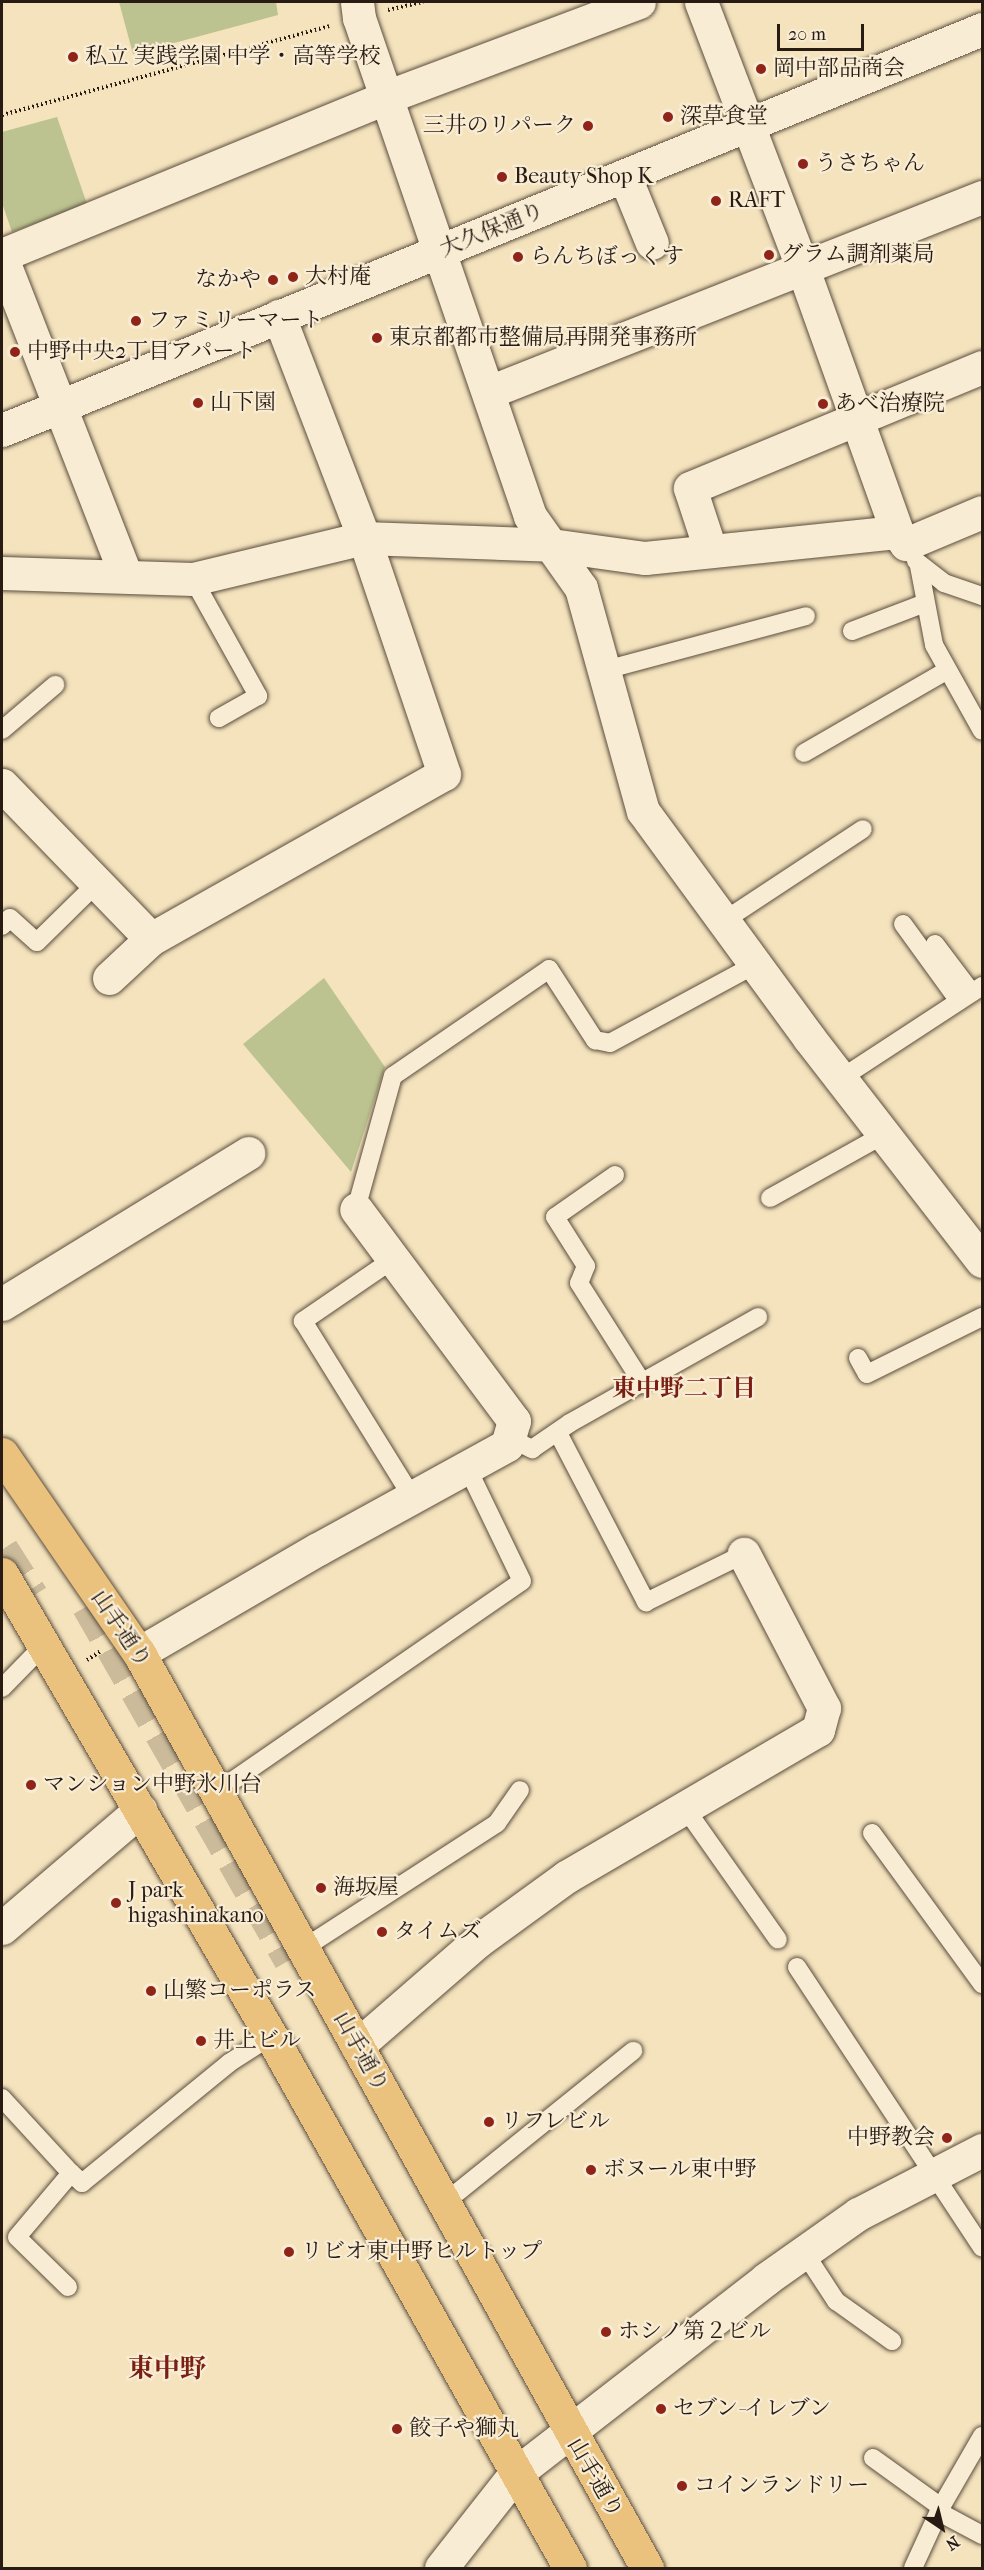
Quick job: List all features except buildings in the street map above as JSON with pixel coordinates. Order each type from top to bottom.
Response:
[{"type":"main road","name":"山手通り","points":[[2,1454],[133,1644],[218,1791],[569,2432],[647,2568]]},
{"type":"main road","points":[[2,1574],[45,1644],[271,2036],[515,2474],[570,2568]]},
{"type":"street","points":[[126,576],[2,256],[389,96],[639,2]]},
{"type":"street","points":[[701,2],[803,269],[855,419],[907,548]]},
{"type":"street","points":[[358,10],[530,516],[581,588],[643,811],[840,1079],[982,1261]]},
{"type":"street","name":"大久保通り","points":[[2,430],[750,127],[982,29]]},
{"type":"street","points":[[625,177],[652,243]]},
{"type":"street","points":[[489,392],[982,197]]},
{"type":"street","points":[[109,978],[151,939],[444,774],[364,538],[279,316]]},
{"type":"street","points":[[710,549],[690,488],[982,367]]},
{"type":"street","points":[[2,573],[193,579],[364,538],[551,545],[645,558],[710,549],[907,548],[982,512]]},
{"type":"street","points":[[2,785],[151,939]]},
{"type":"street","points":[[2,1304],[248,1154]]},
{"type":"street","points":[[133,1644],[507,1445],[514,1420],[395,1258],[356,1209]]},
{"type":"street","points":[[357,2046],[478,1941],[566,1877],[818,1730],[824,1708],[744,1554]]},
{"type":"street","points":[[2,1928],[140,1810]]},
{"type":"street","points":[[441,2568],[515,2474],[569,2432],[804,2252],[858,2214],[982,2150]]},
{"type":"lane","points":[[907,548],[944,583],[982,596]]},
{"type":"lane","points":[[907,548],[925,603],[934,645],[946,671],[982,731]]},
{"type":"lane","points":[[193,579],[258,696],[219,718]]},
{"type":"lane","points":[[852,631],[925,603]]},
{"type":"lane","points":[[605,670],[806,616]]},
{"type":"lane","points":[[804,753],[946,671]]},
{"type":"lane","points":[[2,730],[55,685]]},
{"type":"lane","points":[[725,920],[863,828]]},
{"type":"lane","points":[[2,926],[10,918],[37,942],[97,883]]},
{"type":"lane","points":[[903,924],[971,994]]},
{"type":"lane","points":[[935,944],[971,994]]},
{"type":"lane","points":[[356,1209],[393,1076],[549,969],[594,1040],[610,1043],[756,964]]},
{"type":"lane","points":[[840,1079],[971,994]]},
{"type":"lane","points":[[770,1198],[883,1134]]},
{"type":"lane","points":[[615,1175],[555,1217],[586,1266],[579,1283],[643,1384]]},
{"type":"lane","points":[[395,1258],[303,1321],[412,1497]]},
{"type":"lane","points":[[510,1438],[532,1449],[758,1317]]},
{"type":"lane","points":[[858,1358],[867,1374],[982,1317]]},
{"type":"lane","points":[[558,1433],[646,1602],[744,1554]]},
{"type":"lane","points":[[218,1791],[522,1581],[467,1467]]},
{"type":"lane","points":[[2,1688],[45,1644]]},
{"type":"lane","points":[[304,1948],[496,1823],[520,1790]]},
{"type":"lane","points":[[685,1808],[778,1940]]},
{"type":"lane","points":[[872,1833],[982,1984]]},
{"type":"lane","points":[[797,1967],[936,2174],[982,2248]]},
{"type":"lane","points":[[2,2098],[82,2184],[229,2063],[271,2036]]},
{"type":"lane","points":[[444,2203],[633,2050]]},
{"type":"lane","points":[[68,2287],[17,2237],[71,2173]]},
{"type":"lane","points":[[804,2252],[836,2301],[892,2341]]},
{"type":"lane","points":[[914,2568],[940,2510],[982,2436]]},
{"type":"lane","points":[[873,2458],[940,2510],[982,2535]]},
{"type":"path","points":[[2,116],[358,10],[423,2]]},
{"type":"path","points":[[63,1676],[133,1644]]},
{"type":"green space","points":[[119,2],[276,2],[278,15],[133,54]]},
{"type":"green space","points":[[57,117],[87,204],[12,232],[2,203],[2,132]]},
{"type":"green space","points":[[324,978],[385,1067],[351,1172],[243,1044]]},
{"type":"tunnel","points":[[2,1549],[32,1596]]},
{"type":"tunnel","points":[[88,1605],[290,1959]]},
{"type":"place","name":"私立 実践学園 中学・高等学校","points":[[73,57]]},
{"type":"place","name":"岡中部品商会","points":[[761,69]]},
{"type":"place","name":"深草食堂","points":[[668,117]]},
{"type":"place","name":"三井のリパーク","points":[[588,126]]},
{"type":"place","name":"うさちゃん","points":[[803,164]]},
{"type":"place","name":"Beauty Shop K","points":[[502,177]]},
{"type":"place","name":"RAFT","points":[[716,201]]},
{"type":"place","name":"グラム調剤薬局","points":[[769,255]]},
{"type":"place","name":"らんちぼっくす","points":[[518,257]]},
{"type":"place","name":"大村庵","points":[[293,277]]},
{"type":"place","name":"なかや","points":[[273,280]]},
{"type":"place","name":"ファミリーマート","points":[[136,321]]},
{"type":"place","name":"東京都都市整備局再開発事務所","points":[[377,338]]},
{"type":"place","name":"中野中央2丁目アパート","points":[[15,352]]},
{"type":"place","name":"山下園","points":[[198,403]]},
{"type":"place","name":"あべ治療院","points":[[823,404]]},
{"type":"place","name":"マンション中野氷川台","points":[[31,1785]]},
{"type":"place","name":"海坂屋","points":[[321,1888]]},
{"type":"place","name":"J park higashinakano","points":[[116,1903]]},
{"type":"place","name":"タイムズ","points":[[382,1932]]},
{"type":"place","name":"山繁コーポラス","points":[[151,1991]]},
{"type":"place","name":"井上ビル","points":[[201,2041]]},
{"type":"place","name":"リフレビル","points":[[489,2122]]},
{"type":"place","name":"中野教会","points":[[947,2138]]},
{"type":"place","name":"ボヌール東中野","points":[[591,2170]]},
{"type":"place","name":"リビオ東中野ヒルトップ","points":[[289,2252]]},
{"type":"place","name":"ホシノ第２ビル","points":[[606,2332]]},
{"type":"place","name":"セブン-イレブン","points":[[661,2409]]},
{"type":"place","name":"餃子や獅丸","points":[[397,2429]]},
{"type":"place","name":"コインランドリー","points":[[682,2486]]},
{"type":"district","name":"東中野二丁目","points":[[684,1389]]},
{"type":"district","name":"東中野","points":[[167,2369]]}]
